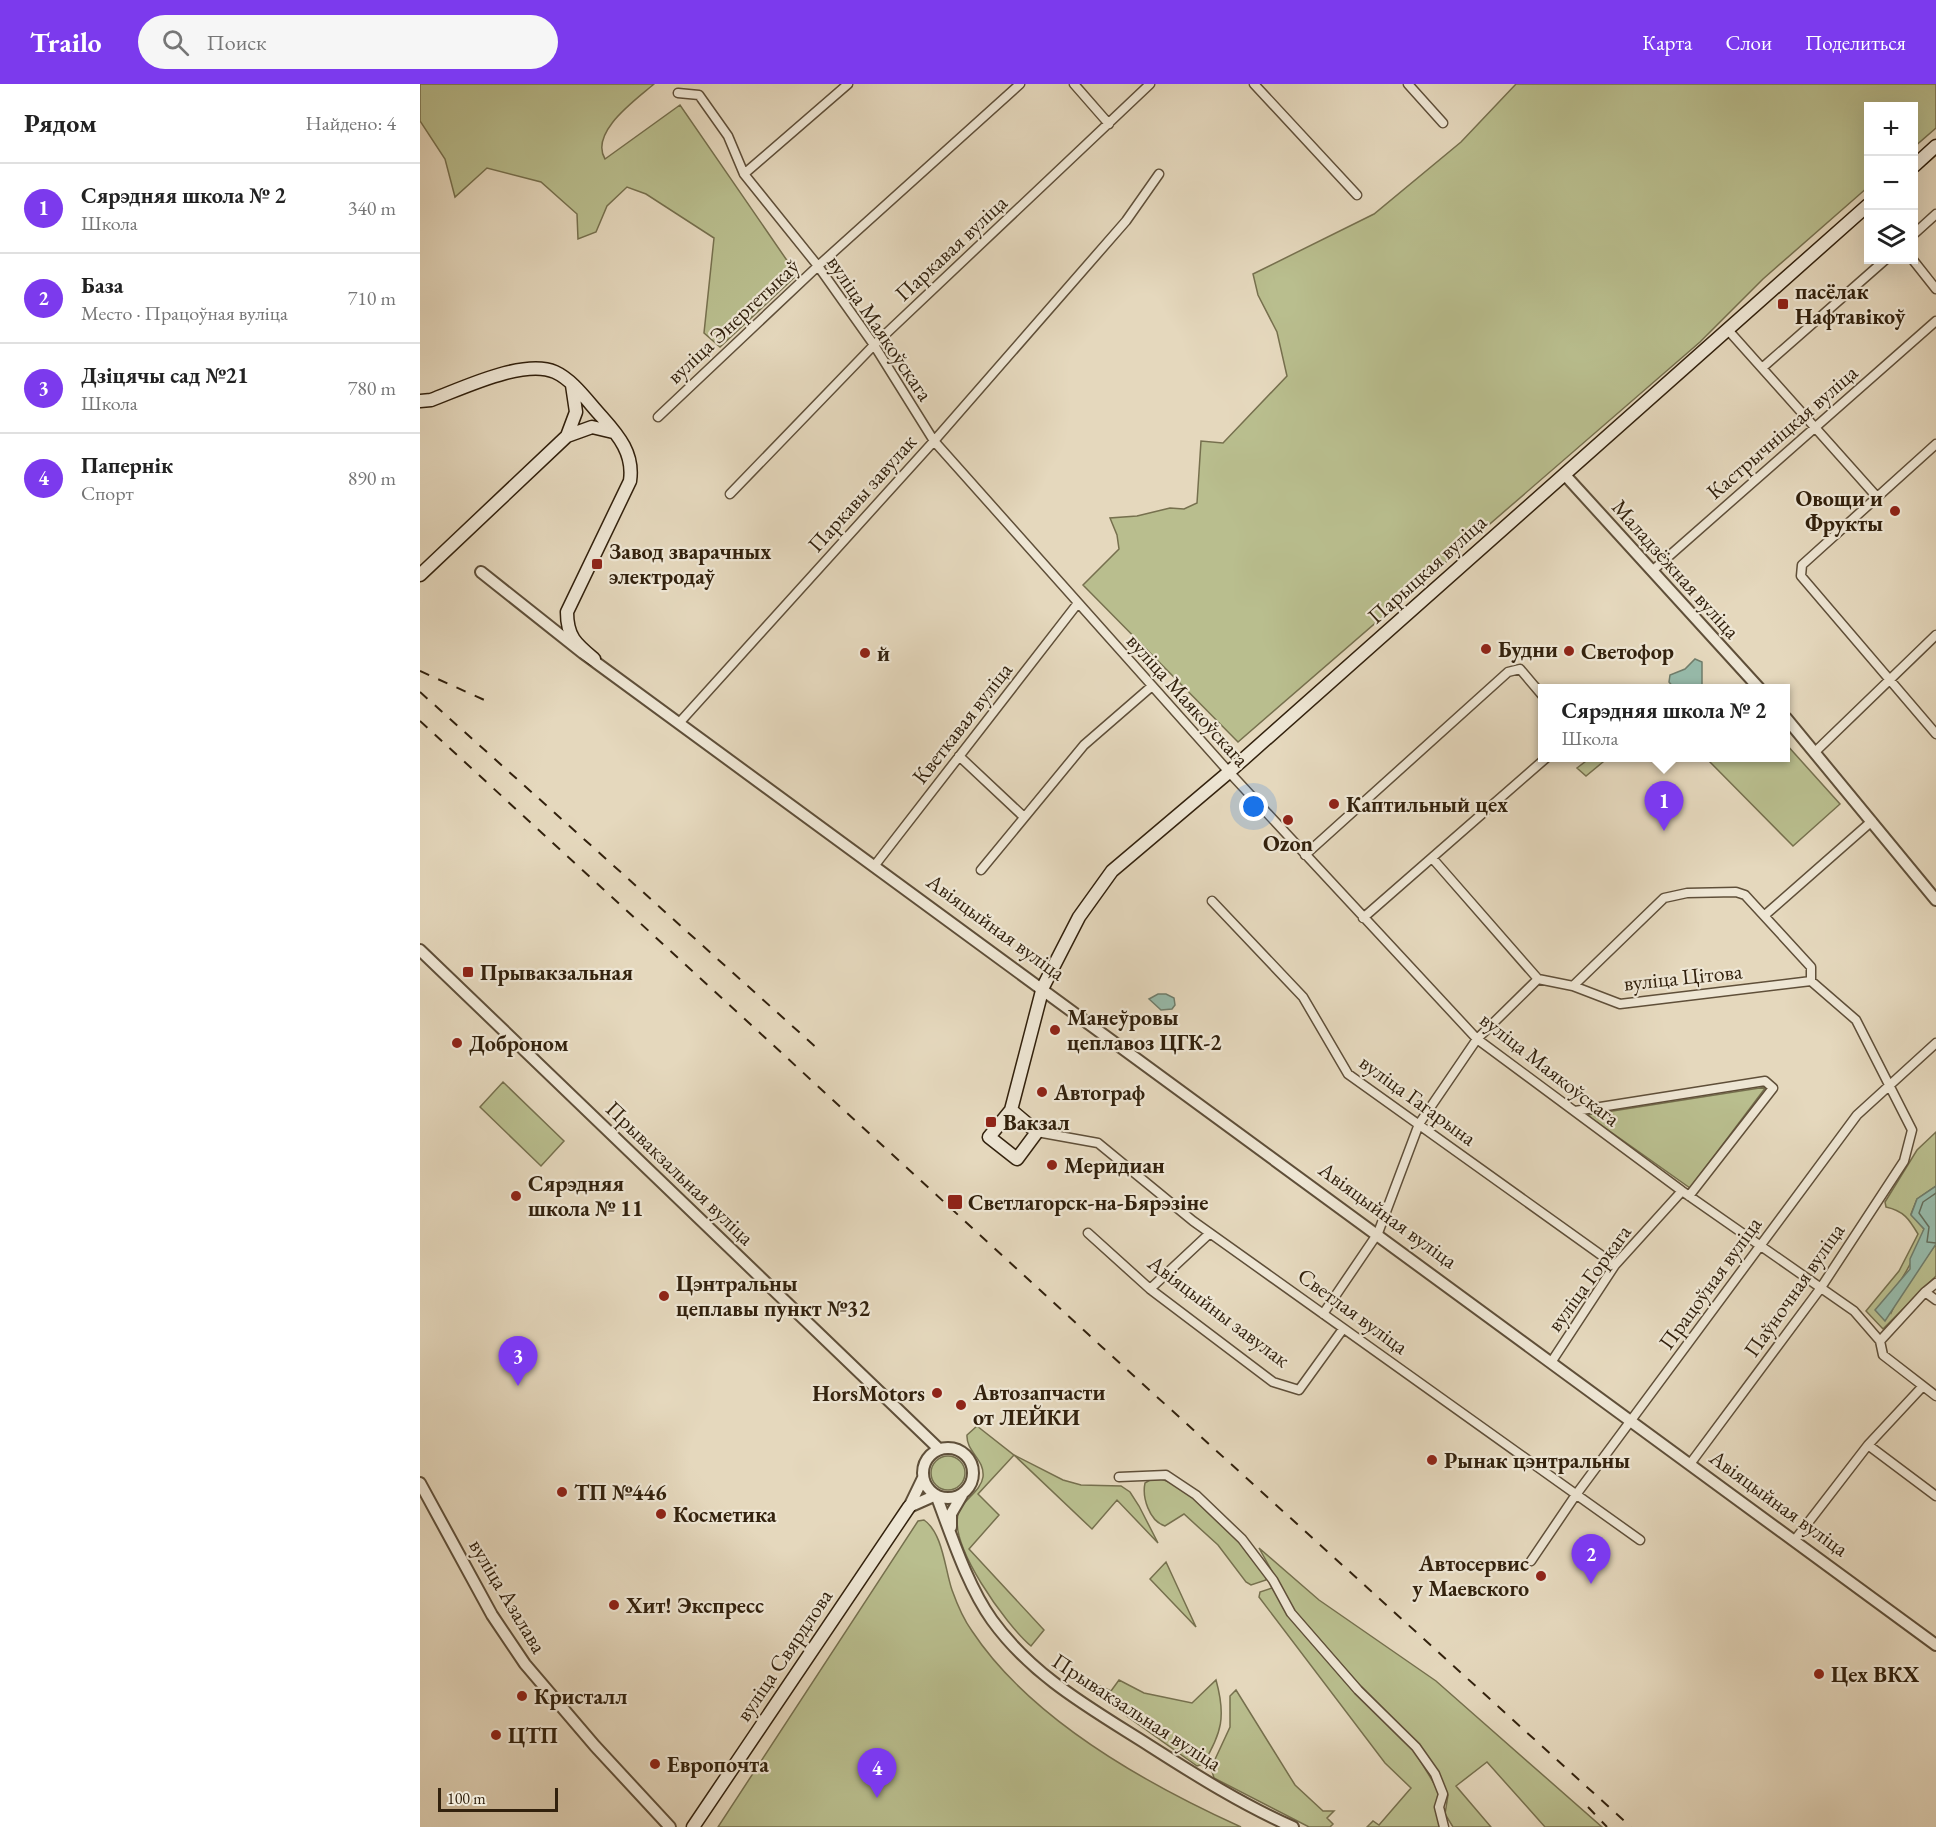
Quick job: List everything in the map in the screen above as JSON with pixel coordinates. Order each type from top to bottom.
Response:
[{"type":"main road","points":[[1918,162],[1935,147]]},
{"type":"main road","name":"Парыцкая вуліца","points":[[1043,987],[1079,917],[1112,871],[1229,772],[1864,210]]},
{"type":"main road","name":"Авіяцыйная вуліца","points":[[420,401],[431,400],[498,375],[537,368],[556,372],[572,385],[617,434],[630,457],[630,482],[567,612],[567,628],[576,644],[594,659]]},
{"type":"main road","points":[[567,436],[576,412],[572,385]]},
{"type":"main road","points":[[420,575],[567,436],[592,427],[617,434]]},
{"type":"main road","points":[[1011,1110],[1037,1132],[1017,1159],[989,1137],[1011,1110],[1043,987]]},
{"type":"main road","name":"вуліца Свярдлова","points":[[693,1827],[909,1507]]},
{"type":"street","points":[[744,174],[848,84]]},
{"type":"street","name":"вуліца Энергетыкаў","points":[[658,417],[818,266],[1020,84]]},
{"type":"street","points":[[1074,84],[1109,123]]},
{"type":"street","name":"Паркавая вуліца","points":[[730,494],[874,345],[1150,84]]},
{"type":"street","points":[[1254,84],[1357,195]]},
{"type":"street","points":[[1408,84],[1443,123]]},
{"type":"street","name":"вуліца Маякоўскага","points":[[678,93],[699,95],[728,136],[744,174],[818,266],[874,345],[934,441],[1229,772],[1477,1039],[1685,1193],[1854,1311],[1880,1341],[1883,1355],[1936,1396]]},
{"type":"street","name":"Паркавы завулак","points":[[680,722],[934,441],[1126,220],[1159,174]]},
{"type":"street","points":[[1918,230],[1936,214]]},
{"type":"street","points":[[1762,368],[1880,264]]},
{"type":"street","points":[[1916,264],[1936,289]]},
{"type":"street","name":"Кастрычніцкая вуліца","points":[[1652,571],[1936,321]]},
{"type":"street","points":[[1728,330],[1877,497]]},
{"type":"street","points":[[1936,444],[1802,565],[1801,576],[1888,681],[1936,734]]},
{"type":"street","name":"Маладзёжная вуліца","points":[[1565,475],[1755,684]]},
{"type":"street","points":[[481,573],[594,659]]},
{"type":"street","name":"Кветкавая вуліца","points":[[875,865],[1078,603]]},
{"type":"street","points":[[1816,751],[1936,635]]},
{"type":"street","name":"Авіяцыйная вуліца","points":[[594,659],[1936,1645]]},
{"type":"street","points":[[1305,855],[1508,672],[1520,669],[1538,690]]},
{"type":"street","points":[[981,870],[1084,745],[1152,686]]},
{"type":"street","points":[[1790,723],[1816,751],[1936,900]]},
{"type":"street","points":[[959,756],[1024,817]]},
{"type":"street","points":[[1363,918],[1541,762]]},
{"type":"street","points":[[1765,915],[1872,821]]},
{"type":"street","points":[[1323,1314],[1378,1233],[1419,1124],[1477,1039],[1538,979],[1432,859]]},
{"type":"street","points":[[1573,986],[1664,898],[1687,893],[1736,892],[1745,896],[1765,915],[1811,967],[1811,981],[1856,1020],[1888,1084]]},
{"type":"street","name":"вуліца Гагарына","points":[[1212,901],[1303,996],[1348,1074],[1616,1265]]},
{"type":"street","name":"Прывакзальная вуліца","points":[[420,950],[939,1449]]},
{"type":"street","name":"вуліца Цітова","points":[[1538,979],[1573,986],[1620,1004],[1811,981]]},
{"type":"street","name":"Працоўная вуліца","points":[[1531,1561],[1575,1496],[1857,1115],[1888,1084],[1936,1043]]},
{"type":"street","name":"вуліца Горкага","points":[[1552,1361],[1616,1265],[1685,1193],[1773,1088],[1765,1081],[1575,1111]]},
{"type":"street","name":"Паўночная вуліца","points":[[1690,1464],[1820,1289],[1904,1161],[1912,1130],[1888,1084]]},
{"type":"street","name":"Светлая вуліца","points":[[1037,1132],[1098,1143],[1210,1233],[1575,1496],[1640,1540]]},
{"type":"street","name":"Авіяцыйны завулак","points":[[1088,1233],[1150,1289],[1273,1382],[1299,1390],[1343,1329]]},
{"type":"street","points":[[1150,1289],[1210,1233]]},
{"type":"street","points":[[1880,1341],[1936,1283]]},
{"type":"street","points":[[1925,1292],[1936,1300]]},
{"type":"street","points":[[1794,1540],[1868,1445],[1923,1386]]},
{"type":"street","points":[[1868,1445],[1936,1496]]},
{"type":"street","points":[[936,1495],[923,1478],[924,1464],[933,1452],[939,1449],[960,1451],[970,1461],[973,1475],[951,1514],[952,1536]]},
{"type":"street","points":[[1119,1478],[1166,1475],[1196,1495],[1242,1539],[1273,1580],[1291,1613],[1358,1690],[1416,1747],[1435,1774],[1443,1794],[1439,1808],[1444,1827]]},
{"type":"street","name":"вуліца Свярдлова","points":[[909,1507],[923,1478]]},
{"type":"street","name":"вуліца Азалава","points":[[420,1483],[492,1615],[525,1664],[595,1746],[670,1827]]},
{"type":"street","points":[[909,1507],[936,1495],[950,1498],[963,1493]]},
{"type":"street","name":"Прывакзальная вуліца","points":[[936,1495],[952,1536],[990,1618],[1029,1664],[1060,1690],[1200,1778],[1266,1815],[1293,1827]]},
{"type":"shaded area","points":[[420,84],[654,84],[627,107],[609,127],[602,149],[605,159],[680,105],[797,275],[720,347],[704,333],[714,238],[646,194],[627,187],[607,206],[596,232],[578,239],[577,214],[541,182],[487,168],[455,197],[445,159],[420,121]]},
{"type":"shaded area","points":[[1516,84],[1936,84],[1936,128],[1918,144],[1918,102],[1864,102],[1864,191],[1763,279],[1700,342],[1238,742],[1083,585],[1119,549],[1117,535],[1110,518],[1137,516],[1170,508],[1184,509],[1197,503],[1201,441],[1223,443],[1287,376],[1277,332],[1258,295],[1253,274],[1374,214],[1461,142]]},
{"type":"shaded area","points":[[1790,748],[1840,804],[1793,846],[1710,762],[1790,762]]},
{"type":"shaded area","points":[[1585,762],[1603,762],[1586,776],[1577,768]]},
{"type":"shaded area","points":[[503,1082],[564,1141],[541,1166],[480,1107]]},
{"type":"shaded area","points":[[1766,1087],[1690,1188],[1587,1115]]},
{"type":"shaded area","points":[[1936,1132],[1936,1186],[1917,1199],[1911,1214],[1924,1229],[1908,1268],[1898,1285],[1884,1300],[1891,1313],[1900,1294],[1936,1244],[1936,1276],[1883,1329],[1866,1311],[1899,1271],[1918,1234],[1905,1216],[1886,1207],[1885,1202],[1917,1150]]},
{"type":"shaded area","points":[[977,1426],[1014,1455],[978,1494],[999,1515],[969,1549],[1044,1630],[1031,1646],[1020,1636],[994,1603],[961,1543],[957,1525],[959,1511],[979,1487],[983,1477],[981,1465],[967,1441],[967,1435]]},
{"type":"shaded area","points":[[1014,1455],[1063,1480],[1081,1485],[1121,1486],[1130,1492],[1158,1543],[1117,1500],[1092,1529]]},
{"type":"shaded area","points":[[948,1456],[960,1461],[965,1473],[960,1485],[948,1490],[936,1485],[931,1473],[936,1461]]},
{"type":"shaded area","points":[[1155,1477],[1188,1492],[1218,1516],[1266,1574],[1266,1580],[1251,1585],[1246,1582],[1218,1545],[1184,1514],[1165,1526],[1159,1523],[1148,1508],[1144,1489],[1145,1483]]},
{"type":"shaded area","points":[[924,1520],[939,1543],[952,1590],[966,1622],[997,1663],[1026,1693],[1058,1721],[1130,1770],[1241,1827],[718,1827],[918,1521]]},
{"type":"shaded area","points":[[1259,1548],[1319,1600],[1436,1681],[1602,1827],[1545,1827],[1487,1762],[1456,1786],[1491,1827],[1453,1827],[1445,1814],[1448,1795],[1433,1765],[1411,1737],[1358,1683],[1293,1609]]},
{"type":"shaded area","points":[[1166,1562],[1196,1627],[1150,1579]]},
{"type":"shaded area","points":[[1272,1588],[1326,1659],[1415,1752],[1438,1790],[1437,1810],[1442,1827],[1367,1827],[1373,1821],[1379,1825],[1411,1788],[1385,1763],[1259,1597],[1260,1592]]},
{"type":"shaded area","points":[[1119,1680],[1144,1693],[1192,1703],[1216,1680],[1221,1704],[1220,1724],[1214,1743],[1203,1764],[1197,1766],[1080,1683],[1096,1684],[1111,1691]]},
{"type":"shaded area","points":[[1236,1690],[1295,1785],[1323,1811],[1334,1811],[1327,1818],[1333,1824],[1330,1827],[1309,1827],[1214,1778],[1211,1768],[1230,1727],[1230,1696]]},
{"type":"water","points":[[1695,659],[1702,662],[1702,684],[1671,684],[1670,675],[1685,669]]},
{"type":"water","points":[[1158,994],[1166,994],[1174,998],[1175,1005],[1172,1009],[1161,1010],[1149,999]]},
{"type":"water","points":[[1936,1186],[1936,1244],[1885,1321],[1875,1310],[1910,1269],[1910,1259],[1924,1229],[1911,1215],[1917,1199]]},
{"type":"railway","points":[[420,671],[491,703]]},
{"type":"railway","points":[[420,692],[819,1050]]},
{"type":"railway","points":[[420,721],[1102,1347],[1631,1827]]},
{"type":"railway","points":[[1588,1807],[1607,1827]]},
{"type":"place","name":"пасёлак Нафтавікоў","points":[[1783,304]]},
{"type":"place","name":"Овощи и Фрукты","points":[[1895,511]]},
{"type":"place","name":"Завод зварачных электродаў","points":[[597,564]]},
{"type":"place","name":"Будни","points":[[1486,649]]},
{"type":"place","name":"Светофор","points":[[1569,651]]},
{"type":"place","name":"й","points":[[865,653]]},
{"type":"place","name":"Каптильный цех","points":[[1334,804]]},
{"type":"place","name":"Ozon","points":[[1288,820]]},
{"type":"place","name":"Сярэдняя школа № 2","points":[[1664,831]]},
{"type":"place","name":"Прывакзальная","points":[[468,972]]},
{"type":"place","name":"Манеўровы цеплавоз ЦГК-2","points":[[1055,1030]]},
{"type":"place","name":"Доброном","points":[[457,1043]]},
{"type":"place","name":"Автограф","points":[[1042,1092]]},
{"type":"place","name":"Вакзал","points":[[991,1122]]},
{"type":"place","name":"Меридиан","points":[[1052,1165]]},
{"type":"place","name":"Сярэдняя школа № 11","points":[[516,1196]]},
{"type":"place","name":"Светлагорск-на-Бярэзіне","points":[[955,1202]]},
{"type":"place","name":"Цэнтральны цеплавы пункт №32","points":[[664,1296]]},
{"type":"place","name":"Дзіцячы сад №21","points":[[518,1386]]},
{"type":"place","name":"HorsMotors","points":[[937,1393]]},
{"type":"place","name":"Автозапчасти от ЛЕЙКИ","points":[[961,1405]]},
{"type":"place","name":"Рынак цэнтральны","points":[[1432,1460]]},
{"type":"place","name":"ТП №446","points":[[562,1492]]},
{"type":"place","name":"Косметика","points":[[661,1514]]},
{"type":"place","name":"Автосервис у Маевского","points":[[1541,1576]]},
{"type":"place","name":"База","points":[[1591,1584]]},
{"type":"place","name":"Хит! Экспресс","points":[[614,1605]]},
{"type":"place","name":"Цех ВКХ","points":[[1819,1674]]},
{"type":"place","name":"Кристалл","points":[[522,1696]]},
{"type":"place","name":"ЦТП","points":[[496,1735]]},
{"type":"place","name":"Европочта","points":[[655,1764]]},
{"type":"place","name":"Папернік","points":[[877,1798]]}]
